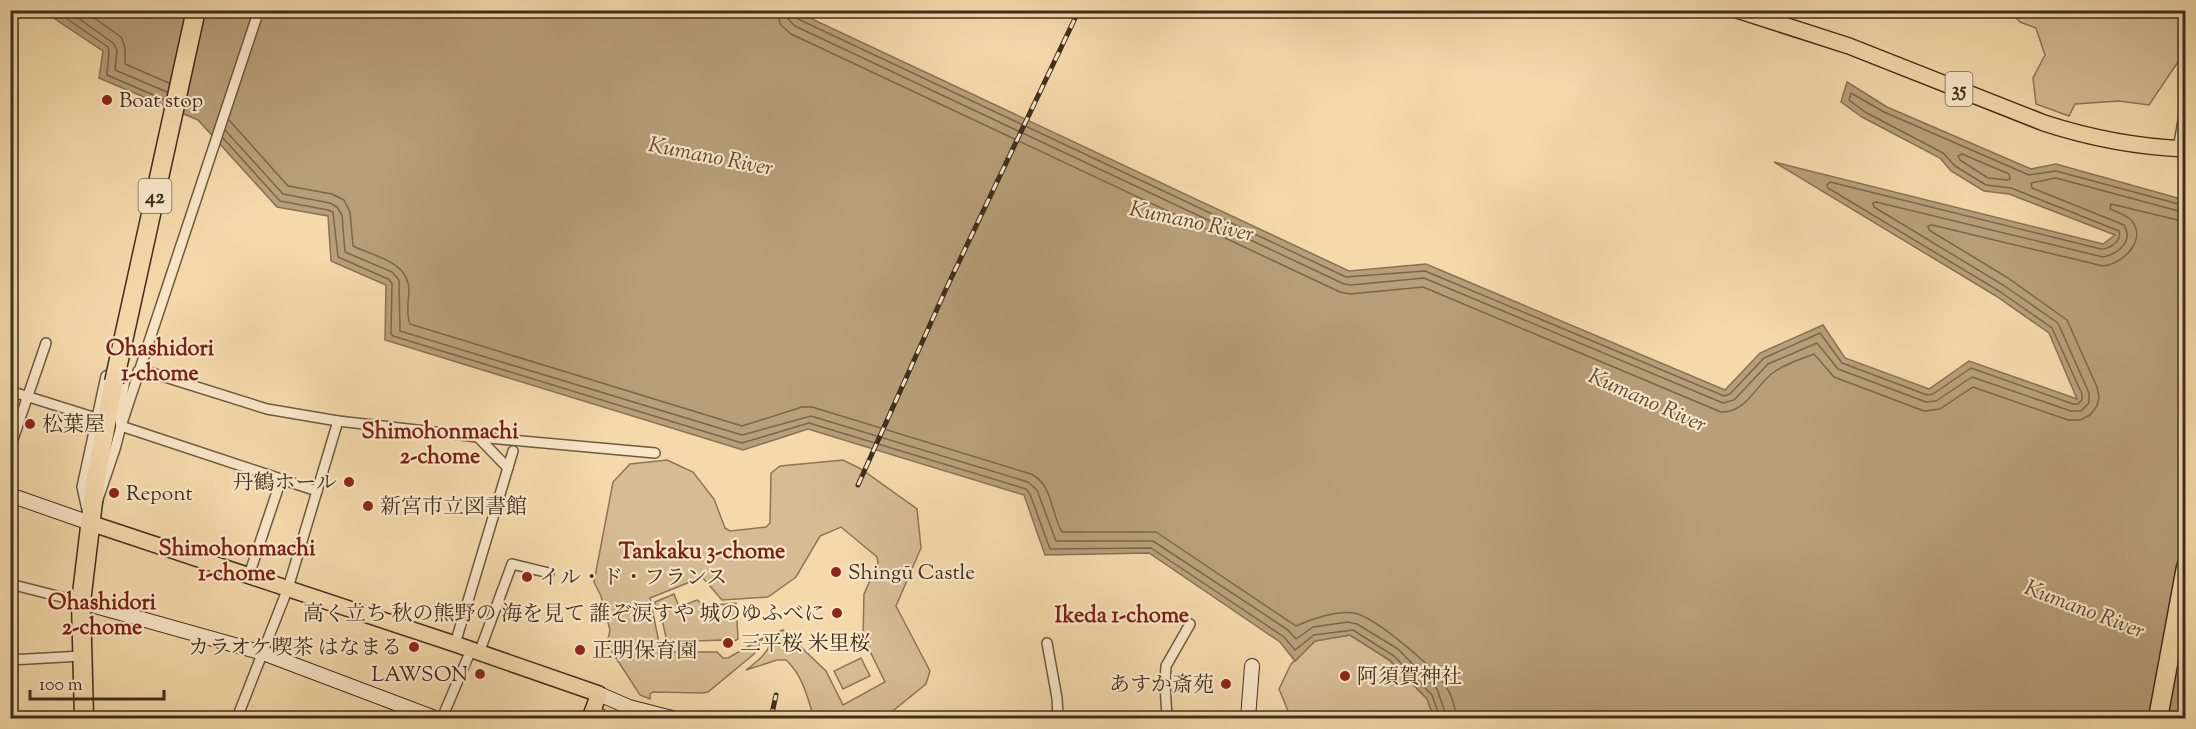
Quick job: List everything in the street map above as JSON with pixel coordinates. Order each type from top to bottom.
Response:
[{"type":"highway","name":"42","points":[[84,718],[81,602],[96,477],[114,382],[196,10]]},
{"type":"highway","points":[[2158,718],[2186,567]]},
{"type":"highway","points":[[2167,718],[2186,614]]},
{"type":"main road","name":"35","points":[[1737,10],[1849,46],[2044,123],[2075,133],[2114,141],[2182,149]]},
{"type":"main road","points":[[90,523],[455,644],[597,710]]},
{"type":"street","points":[[90,523],[259,10]]},
{"type":"street","points":[[2182,149],[2186,104]]},
{"type":"street","points":[[10,448],[46,342]]},
{"type":"street","points":[[139,369],[267,409],[338,421],[478,437],[655,453]]},
{"type":"street","points":[[90,523],[82,487],[106,376],[110,374],[123,377],[125,380],[119,414],[121,426]]},
{"type":"street","points":[[10,391],[96,418]]},
{"type":"street","points":[[237,718],[288,588],[338,421]]},
{"type":"street","points":[[121,426],[317,491]]},
{"type":"street","points":[[478,437],[508,468]]},
{"type":"street","points":[[455,644],[513,452]]},
{"type":"street","points":[[249,575],[281,480]]},
{"type":"street","points":[[10,495],[90,523]]},
{"type":"street","points":[[442,718],[475,652],[512,564],[549,573]]},
{"type":"street","points":[[10,584],[263,653],[435,718]]},
{"type":"street","points":[[1167,718],[1166,666],[1190,624]]},
{"type":"street","points":[[1047,643],[1057,698],[1058,718]]},
{"type":"street","points":[[10,660],[82,656]]},
{"type":"street","points":[[1248,718],[1252,666]]},
{"type":"street","points":[[597,710],[629,707],[672,718]]},
{"type":"shaded area","points":[[2010,11],[2185,11],[2184,53],[2149,105],[2119,101],[2075,104],[2069,116],[2036,104],[2033,78],[2045,55],[2036,28],[2020,22]]},
{"type":"shaded area","points":[[667,460],[693,472],[714,499],[725,528],[730,531],[766,527],[770,523],[771,473],[780,466],[843,460],[861,469],[917,509],[921,548],[896,606],[930,671],[926,684],[884,718],[814,718],[807,694],[792,666],[786,660],[777,660],[746,670],[767,650],[773,634],[783,630],[826,671],[843,705],[885,682],[863,637],[864,594],[878,563],[877,557],[841,527],[820,536],[796,577],[768,597],[722,600],[703,578],[700,578],[650,598],[660,648],[664,652],[717,652],[723,658],[728,658],[763,638],[754,654],[708,692],[653,692],[650,694],[650,699],[640,695],[607,644],[610,630],[601,596],[594,582],[613,482],[630,464]]},
{"type":"shaded area","points":[[674,594],[679,607],[697,600],[705,606],[736,603],[738,639],[727,645],[723,640],[667,642],[660,610],[657,610],[655,602]]},
{"type":"shaded area","name":"阿須賀神社","points":[[1350,635],[1389,660],[1427,699],[1434,718],[1291,718],[1279,689],[1291,664],[1315,641]]},
{"type":"shaded area","points":[[861,658],[870,676],[843,689],[834,671]]},
{"type":"water","name":"Kumano River","points":[[43,11],[795,11],[1349,271],[1426,264],[1725,390],[1760,353],[1823,325],[1845,358],[1929,389],[1969,361],[2077,399],[2049,333],[1996,296],[1774,162],[2103,244],[2115,235],[2009,194],[1984,191],[1951,171],[1940,158],[1862,117],[1841,102],[1847,82],[1887,107],[2031,169],[2056,164],[2185,200],[2185,718],[1434,718],[1427,699],[1390,660],[1350,635],[1315,641],[1295,661],[1280,642],[1149,553],[1045,555],[1024,495],[808,429],[743,450],[385,340],[386,285],[331,261],[328,216],[277,207],[198,120],[99,78],[103,51]]},
{"type":"railway","points":[[858,485],[946,289],[1079,10]]},
{"type":"railway","points":[[771,718],[776,695]]},
{"type":"place","name":"Boat stop","points":[[107,100]]},
{"type":"place","name":"松葉屋","points":[[30,424]]},
{"type":"place","name":"丹鶴ホール","points":[[349,482]]},
{"type":"place","name":"Repont","points":[[114,493]]},
{"type":"place","name":"新宮市立図書館","points":[[368,506]]},
{"type":"place","name":"Shingū Castle","points":[[836,572]]},
{"type":"place","name":"イル・ド・フランス","points":[[527,577]]},
{"type":"place","name":"高く立ち 秋の熊野の 海を見て 誰ぞ涙すや 城のゆふべに","points":[[837,613]]},
{"type":"place","name":"三平桜 米里桜","points":[[728,643]]},
{"type":"place","name":"カラオケ喫茶 はなまる","points":[[414,647]]},
{"type":"place","name":"正明保育園","points":[[580,650]]},
{"type":"place","name":"LAWSON","points":[[480,674]]},
{"type":"place","name":"阿須賀神社","points":[[1345,676]]},
{"type":"place","name":"あすか斎苑","points":[[1226,684]]},
{"type":"district","name":"Ohashidori 1-chome","points":[[160,360]]},
{"type":"district","name":"Shimohonmachi 2-chome","points":[[440,443]]},
{"type":"district","name":"Tankaku 3-chome","points":[[702,550]]},
{"type":"district","name":"Shimohonmachi 1-chome","points":[[237,560]]},
{"type":"district","name":"Ohashidori 2-chome","points":[[102,614]]},
{"type":"district","name":"Ikeda 1-chome","points":[[1122,614]]}]
